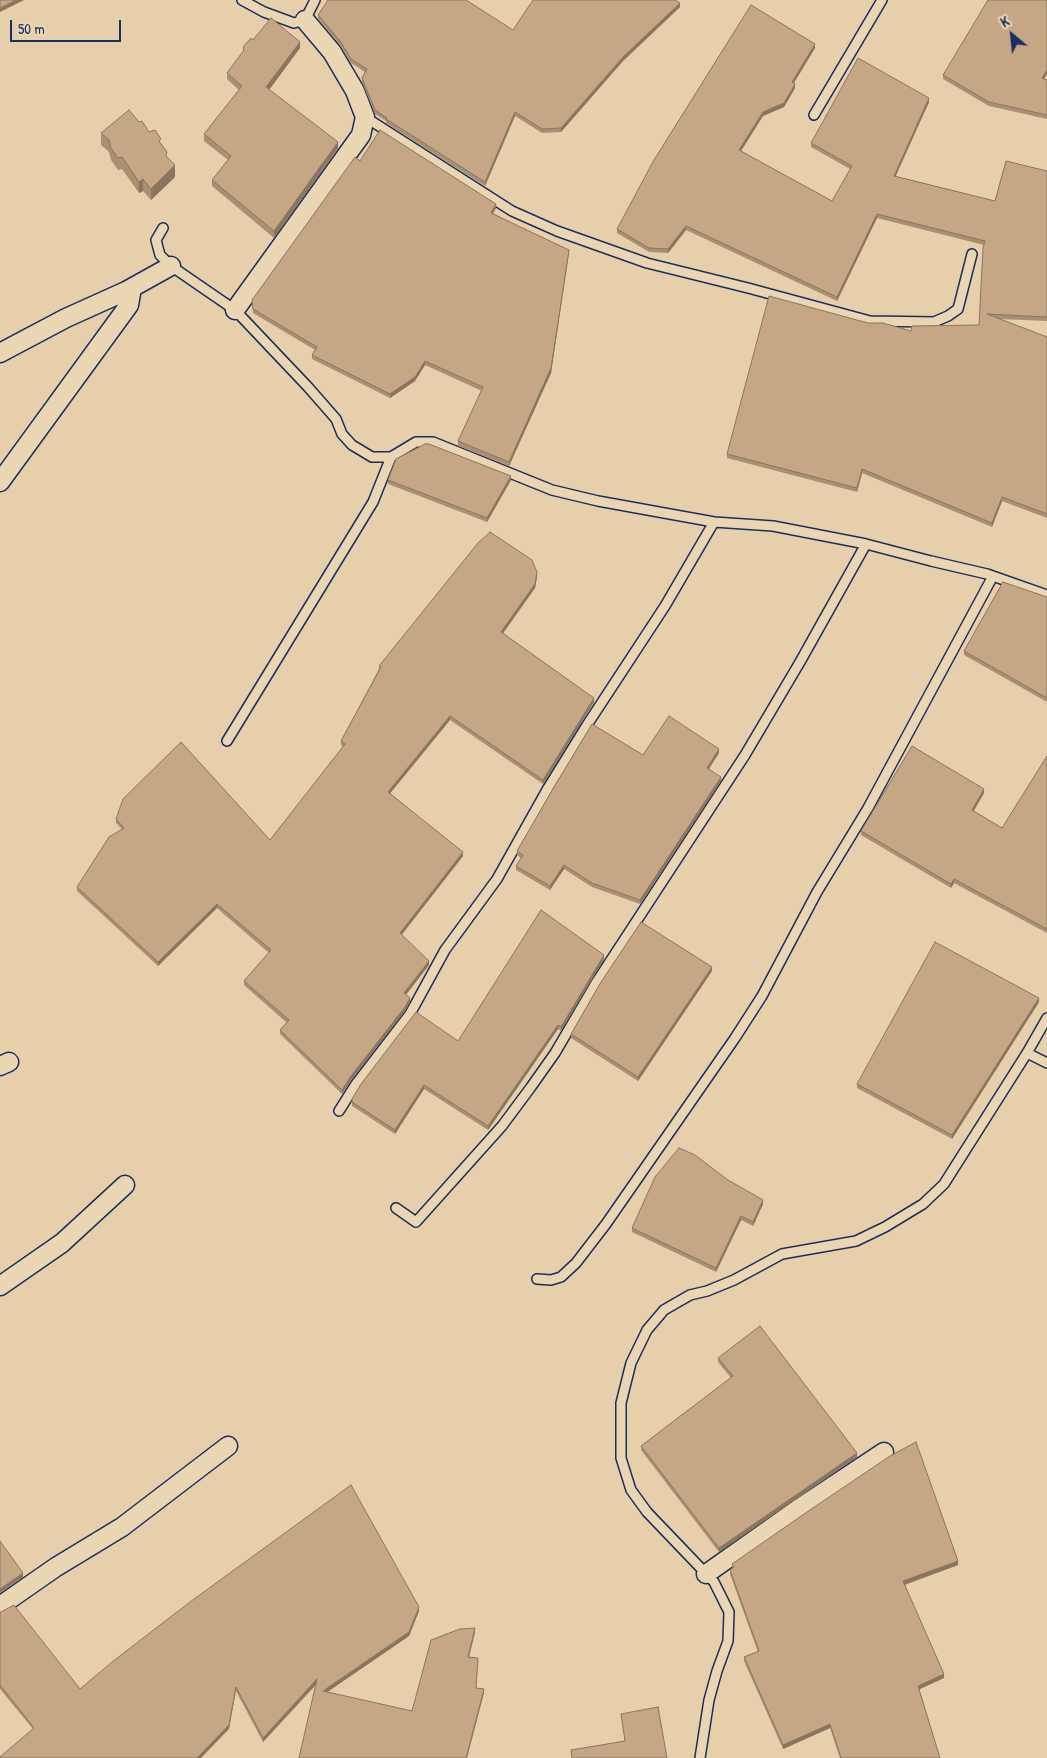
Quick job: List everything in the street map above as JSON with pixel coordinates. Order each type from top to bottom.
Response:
[{"type":"street","points":[[235,310],[360,136],[365,117],[355,91],[332,52],[305,20]]},
{"type":"street","points":[[0,353],[66,318],[132,288],[171,266]]},
{"type":"street","points":[[0,482],[129,305],[132,288]]},
{"type":"street","points":[[0,1286],[62,1243],[125,1185]]},
{"type":"street","points":[[0,1606],[56,1567],[122,1527],[228,1446]]},
{"type":"street","points":[[706,1574],[798,1509],[884,1452]]},
{"type":"lane","points":[[242,0],[264,12],[294,23],[305,20],[316,0]]},
{"type":"lane","points":[[814,115],[882,0]]},
{"type":"lane","points":[[365,117],[512,211],[557,231],[647,263],[870,321],[934,322],[948,316],[958,309],[972,254]]},
{"type":"lane","points":[[163,228],[156,240],[160,255],[171,266],[235,310],[336,419],[342,434],[352,445],[372,457],[391,457],[416,442],[434,442],[552,490],[598,501],[714,522],[773,526],[866,544],[993,576],[1047,596]]},
{"type":"lane","points":[[227,740],[373,502],[391,457]]},
{"type":"lane","points":[[339,1111],[356,1084],[410,1014],[445,950],[497,879],[548,788],[665,606],[714,522]]},
{"type":"lane","points":[[396,1208],[416,1222],[502,1126],[531,1087],[555,1053],[596,982],[745,756],[866,544]]},
{"type":"lane","points":[[537,1279],[551,1280],[561,1277],[576,1263],[606,1224],[735,1038],[762,996],[816,892],[868,808],[993,576]]},
{"type":"lane","points":[[700,1758],[709,1700],[728,1641],[729,1612],[714,1582],[647,1512],[631,1490],[621,1458],[620,1403],[631,1362],[647,1330],[664,1310],[690,1294],[707,1291],[734,1280],[782,1254],[856,1241],[885,1227],[924,1204],[944,1184],[1027,1053],[1045,1021]]},
{"type":"lane","points":[[1027,1053],[1047,1063]]},
{"type":"building","points":[[0,0],[16,0],[0,8]]},
{"type":"building","points":[[328,0],[466,0],[513,30],[533,0],[675,0],[680,3],[623,57],[561,128],[542,129],[515,112],[485,182],[386,119],[375,110],[362,78],[367,69],[351,59],[340,41],[318,15]]},
{"type":"building","points":[[988,0],[1047,0],[1047,70],[1042,78],[1047,80],[1047,115],[989,102],[943,75]]},
{"type":"building","points":[[751,5],[815,44],[792,82],[795,84],[784,103],[763,112],[739,150],[832,201],[852,166],[811,143],[858,58],[929,98],[894,176],[995,201],[1006,161],[1047,171],[1047,317],[987,314],[1047,337],[1047,514],[1002,497],[992,523],[862,469],[857,488],[727,454],[769,296],[868,323],[883,323],[911,331],[912,326],[979,325],[985,241],[877,214],[837,297],[686,226],[668,249],[649,248],[617,229],[654,160]]},
{"type":"building","points":[[271,18],[300,42],[266,87],[338,142],[274,231],[212,180],[231,156],[204,134],[242,86],[227,73],[244,50],[243,47],[251,38],[253,40]]},
{"type":"building","points":[[129,110],[139,122],[142,121],[149,132],[155,130],[161,139],[159,141],[167,152],[166,156],[175,165],[151,189],[143,179],[139,182],[122,157],[118,158],[111,148],[109,140],[101,133]]},
{"type":"building","points":[[380,130],[496,204],[491,213],[569,250],[551,368],[509,462],[458,441],[483,387],[425,361],[415,377],[390,394],[312,355],[317,347],[253,309],[252,300],[355,157],[360,161]]},
{"type":"building","points":[[425,444],[511,476],[487,518],[388,480],[396,459]]},
{"type":"building","points":[[490,532],[532,560],[537,572],[535,584],[501,632],[594,698],[543,780],[450,716],[388,792],[463,852],[400,933],[429,961],[404,993],[410,998],[405,1007],[342,1090],[280,1030],[289,1020],[244,981],[271,950],[217,904],[158,962],[77,887],[109,837],[124,828],[116,819],[123,799],[181,742],[270,840],[345,744],[341,741],[381,667],[379,666],[478,543]]},
{"type":"building","points":[[1003,582],[1047,597],[1047,698],[964,651]]},
{"type":"building","points":[[669,716],[719,749],[707,768],[721,777],[640,900],[592,883],[564,865],[550,886],[516,866],[523,855],[517,851],[592,724],[643,755]]},
{"type":"building","points":[[912,746],[984,789],[972,810],[1002,828],[1047,756],[1047,929],[954,879],[951,884],[861,831]]},
{"type":"building","points":[[541,910],[604,955],[561,1027],[558,1025],[488,1126],[424,1085],[395,1130],[352,1102],[361,1084],[416,1012],[458,1041]]},
{"type":"building","points":[[641,922],[712,967],[638,1077],[571,1034],[601,982]]},
{"type":"building","points":[[935,942],[1039,998],[952,1135],[857,1084]]},
{"type":"building","points":[[679,1148],[695,1155],[728,1180],[763,1200],[753,1222],[741,1216],[716,1268],[632,1228],[655,1177]]},
{"type":"building","points":[[760,1326],[857,1453],[719,1548],[641,1446],[733,1376],[718,1358]]},
{"type":"building","points":[[916,1442],[958,1561],[903,1581],[944,1674],[918,1686],[940,1758],[841,1758],[830,1724],[783,1745],[744,1657],[759,1651],[730,1570],[734,1567],[732,1564],[890,1456]]},
{"type":"building","points":[[351,1485],[419,1607],[409,1632],[323,1691],[412,1711],[431,1640],[460,1629],[475,1628],[468,1657],[478,1658],[476,1688],[484,1689],[466,1758],[299,1758],[317,1679],[263,1738],[236,1687],[229,1725],[197,1758],[0,1758],[34,1728],[0,1685],[0,1612],[14,1605],[80,1689],[190,1602]]},
{"type":"building","points":[[0,1541],[23,1573],[0,1589]]},
{"type":"building","points":[[658,1707],[667,1758],[572,1758],[571,1750],[625,1741],[621,1714]]}]
